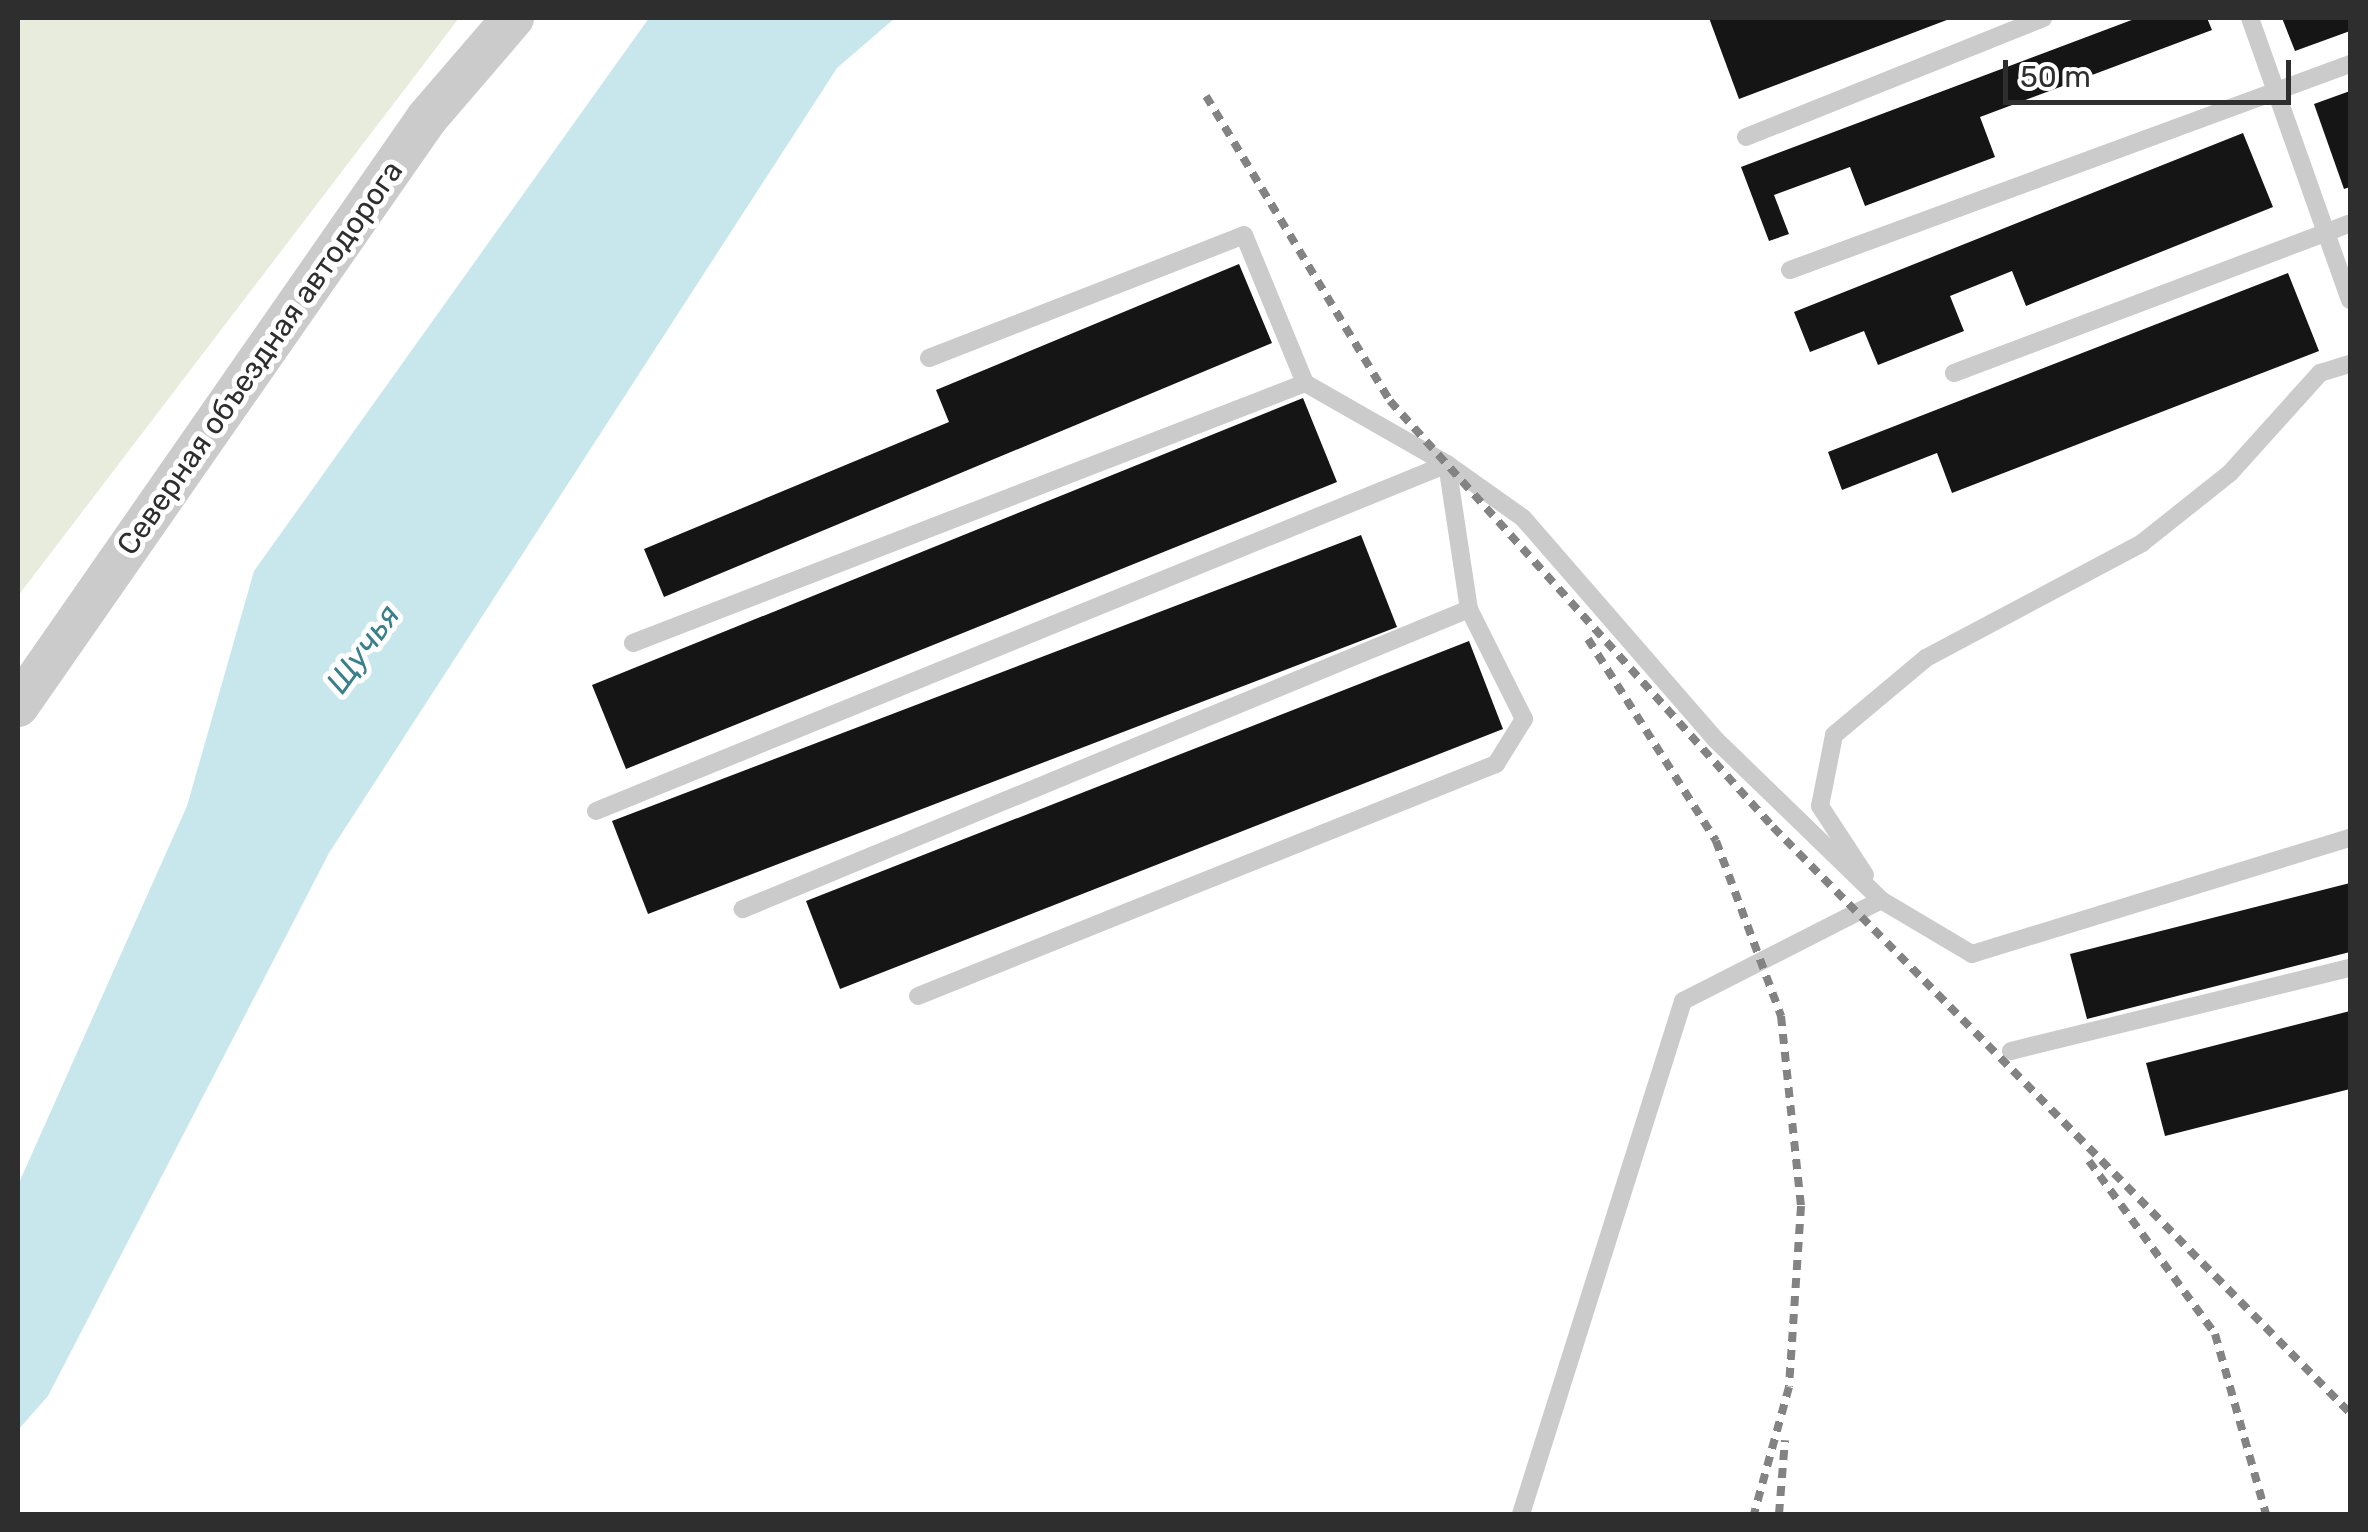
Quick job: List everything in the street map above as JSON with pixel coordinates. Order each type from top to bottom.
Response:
[{"type":"street","name":"Северная объездная автодорога","points":[[18,706],[427,118],[513,18]]},
{"type":"lane","points":[[1746,137],[2043,18]]},
{"type":"lane","points":[[2250,18],[2350,300]]},
{"type":"lane","points":[[1790,270],[2350,64]]},
{"type":"lane","points":[[1954,372],[2350,222]]},
{"type":"lane","points":[[929,358],[1244,235],[1305,383],[1447,464],[1523,518],[1716,740],[1882,900],[1972,954],[2350,838]]},
{"type":"lane","points":[[1882,900],[1820,806],[1834,735],[1926,658],[2142,543],[2230,472],[2320,373],[2350,364]]},
{"type":"lane","points":[[634,643],[1305,383]]},
{"type":"lane","points":[[918,996],[1496,764],[1524,719],[1469,609],[1447,464]]},
{"type":"lane","points":[[596,811],[1447,464]]},
{"type":"lane","points":[[743,909],[1469,609]]},
{"type":"lane","points":[[1521,1514],[1683,1000],[1882,900]]},
{"type":"lane","points":[[2011,1050],[2350,968]]},
{"type":"green space","points":[[18,18],[459,18],[18,596]]},
{"type":"water","name":"Щучья","points":[[649,18],[895,18],[837,68],[329,853],[48,1396],[18,1430],[18,1185],[187,806],[254,571]]},
{"type":"building","points":[[1709,18],[1952,18],[1739,99]]},
{"type":"building","points":[[2137,18],[2207,18],[2212,30],[1980,117],[1995,157],[1865,206],[1850,167],[1774,195],[1789,234],[1769,241],[1741,167]]},
{"type":"building","points":[[2282,18],[2350,18],[2350,31],[2295,51]]},
{"type":"building","points":[[2350,91],[2350,187],[2344,189],[2314,104]]},
{"type":"building","points":[[2243,133],[2273,207],[2026,306],[2012,271],[1950,296],[1964,331],[1878,365],[1864,331],[1810,352],[1794,312]]},
{"type":"building","points":[[1239,264],[1272,343],[664,597],[644,549],[949,422],[936,390]]},
{"type":"building","points":[[2288,273],[2319,351],[1952,493],[1937,453],[1842,490],[1828,452]]},
{"type":"building","points":[[1303,398],[1337,482],[626,769],[592,685]]},
{"type":"building","points":[[1361,535],[1397,627],[648,914],[612,821]]},
{"type":"building","points":[[1469,641],[1503,729],[840,989],[806,901]]},
{"type":"building","points":[[2350,883],[2350,952],[2087,1019],[2070,954]]},
{"type":"building","points":[[2350,1011],[2350,1089],[2165,1136],[2146,1063]]},
{"type":"railway","points":[[1206,96],[1390,401],[1773,827],[2350,1413]]},
{"type":"railway","points":[[1588,639],[1716,841],[1781,1016],[1801,1206],[1789,1387],[1754,1514]]},
{"type":"railway","points":[[2089,1161],[2215,1334],[2266,1514]]},
{"type":"railway","points":[[1779,1514],[1785,1440]]}]
